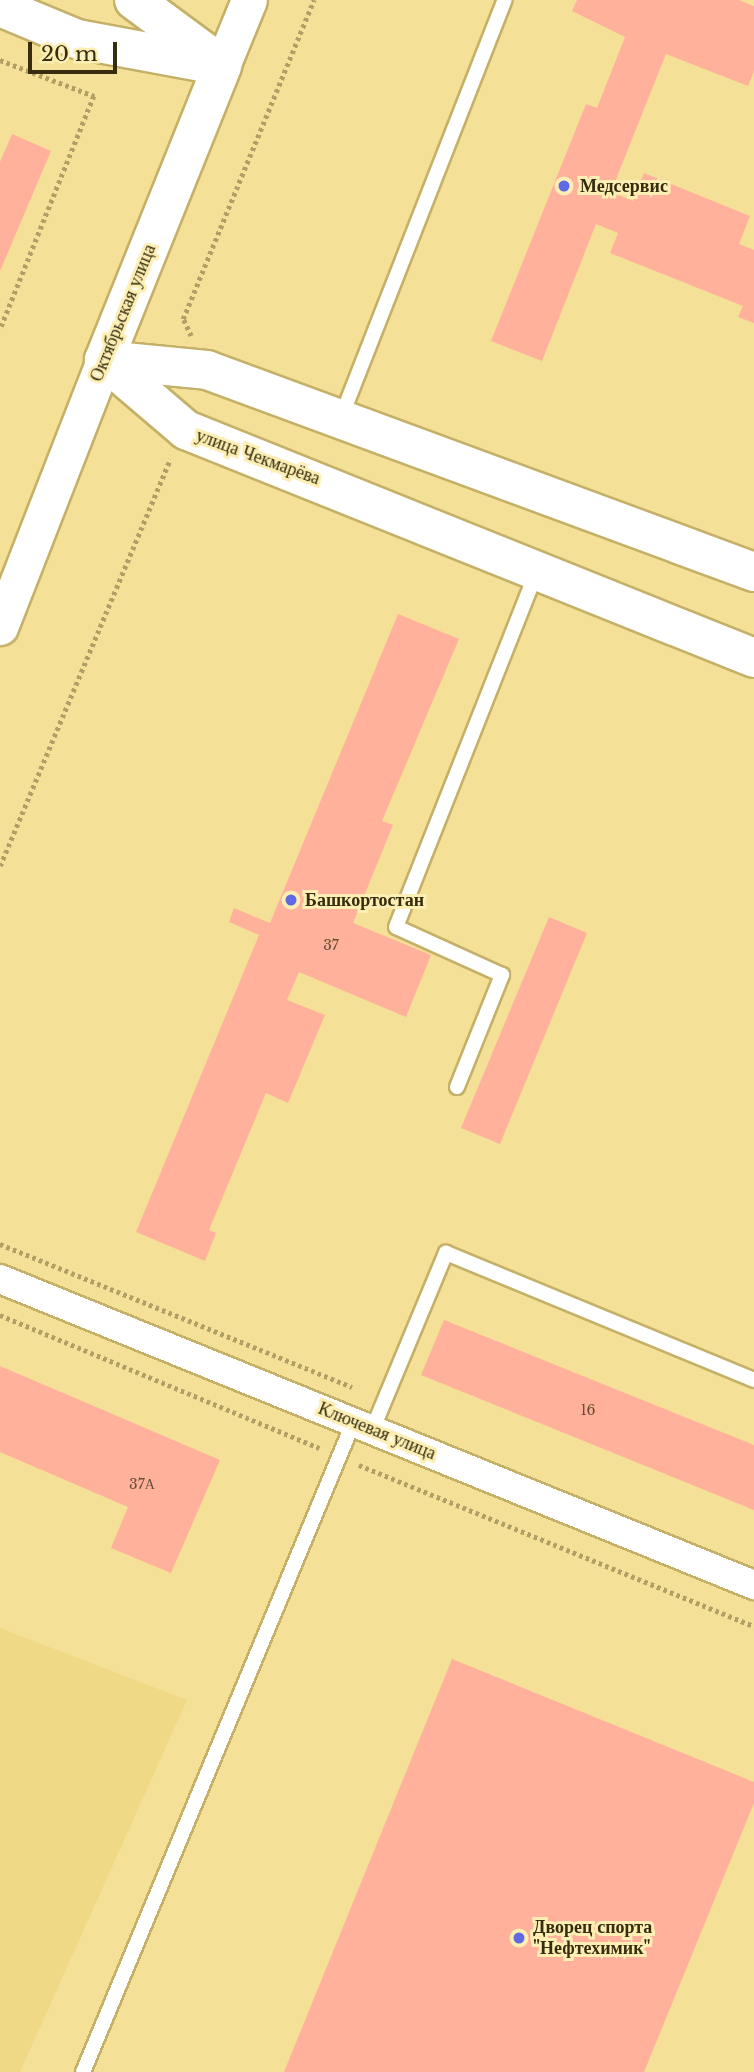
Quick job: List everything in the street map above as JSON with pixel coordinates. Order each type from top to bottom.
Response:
[{"type":"main road","points":[[134,0],[222,66]]},
{"type":"main road","points":[[0,7],[77,39],[222,66]]},
{"type":"main road","name":"Октябрьская улица","points":[[104,360],[222,66]]},
{"type":"main road","points":[[104,360],[207,370],[754,572]]},
{"type":"main road","name":"улица Чекмарёва","points":[[104,360],[186,430],[537,569],[751,647]]},
{"type":"street","name":"Октябрьская улица","points":[[222,66],[249,0]]},
{"type":"street","name":"Октябрьская улица","points":[[3,609],[104,360]]},
{"type":"street","name":"Ключевая улица","points":[[0,1279],[754,1585]]},
{"type":"lane","points":[[340,421],[505,0]]},
{"type":"lane","points":[[457,1087],[502,975],[396,927],[537,569]]},
{"type":"lane","points":[[83,2072],[339,1457],[363,1425],[446,1253],[754,1380]]},
{"type":"path","points":[[207,370],[183,319],[314,0]]},
{"type":"path","points":[[0,60],[94,96],[0,330]]},
{"type":"path","points":[[0,866],[186,430]]},
{"type":"path","points":[[0,1315],[754,1626]]},
{"type":"shaded area","points":[[0,1628],[187,1700],[20,2072],[0,2072]]},
{"type":"building","points":[[577,0],[739,0],[754,6],[754,71],[748,86],[666,54],[611,192],[633,201],[644,173],[750,216],[739,244],[754,250],[754,323],[738,317],[743,306],[610,253],[618,233],[596,224],[542,361],[491,341],[586,104],[597,108],[625,37],[572,11]]},
{"type":"building","points":[[12,134],[51,151],[0,271],[0,162]]},
{"type":"building","points":[[398,614],[459,639],[382,821],[393,825],[353,923],[431,955],[406,1017],[299,972],[287,1000],[325,1015],[288,1103],[266,1093],[209,1230],[216,1233],[205,1261],[136,1232],[259,935],[229,922],[234,908],[270,923]]},
{"type":"building","points":[[549,917],[587,933],[500,1144],[461,1128]]},
{"type":"building","points":[[444,1320],[754,1445],[754,1510],[421,1375]]},
{"type":"building","points":[[0,1366],[220,1460],[171,1573],[111,1548],[128,1507],[0,1452]]},
{"type":"building","name":"Дворец спорта \"Нефтехимик\"","points":[[452,1659],[754,1782],[754,1803],[644,2072],[284,2072]]},
{"type":"place","name":"Медсервис","points":[[564,186]]},
{"type":"place","name":"Башкортостан","points":[[291,900]]},
{"type":"place","name":"Дворец спорта \"Нефтехимик\"","points":[[519,1938]]}]
